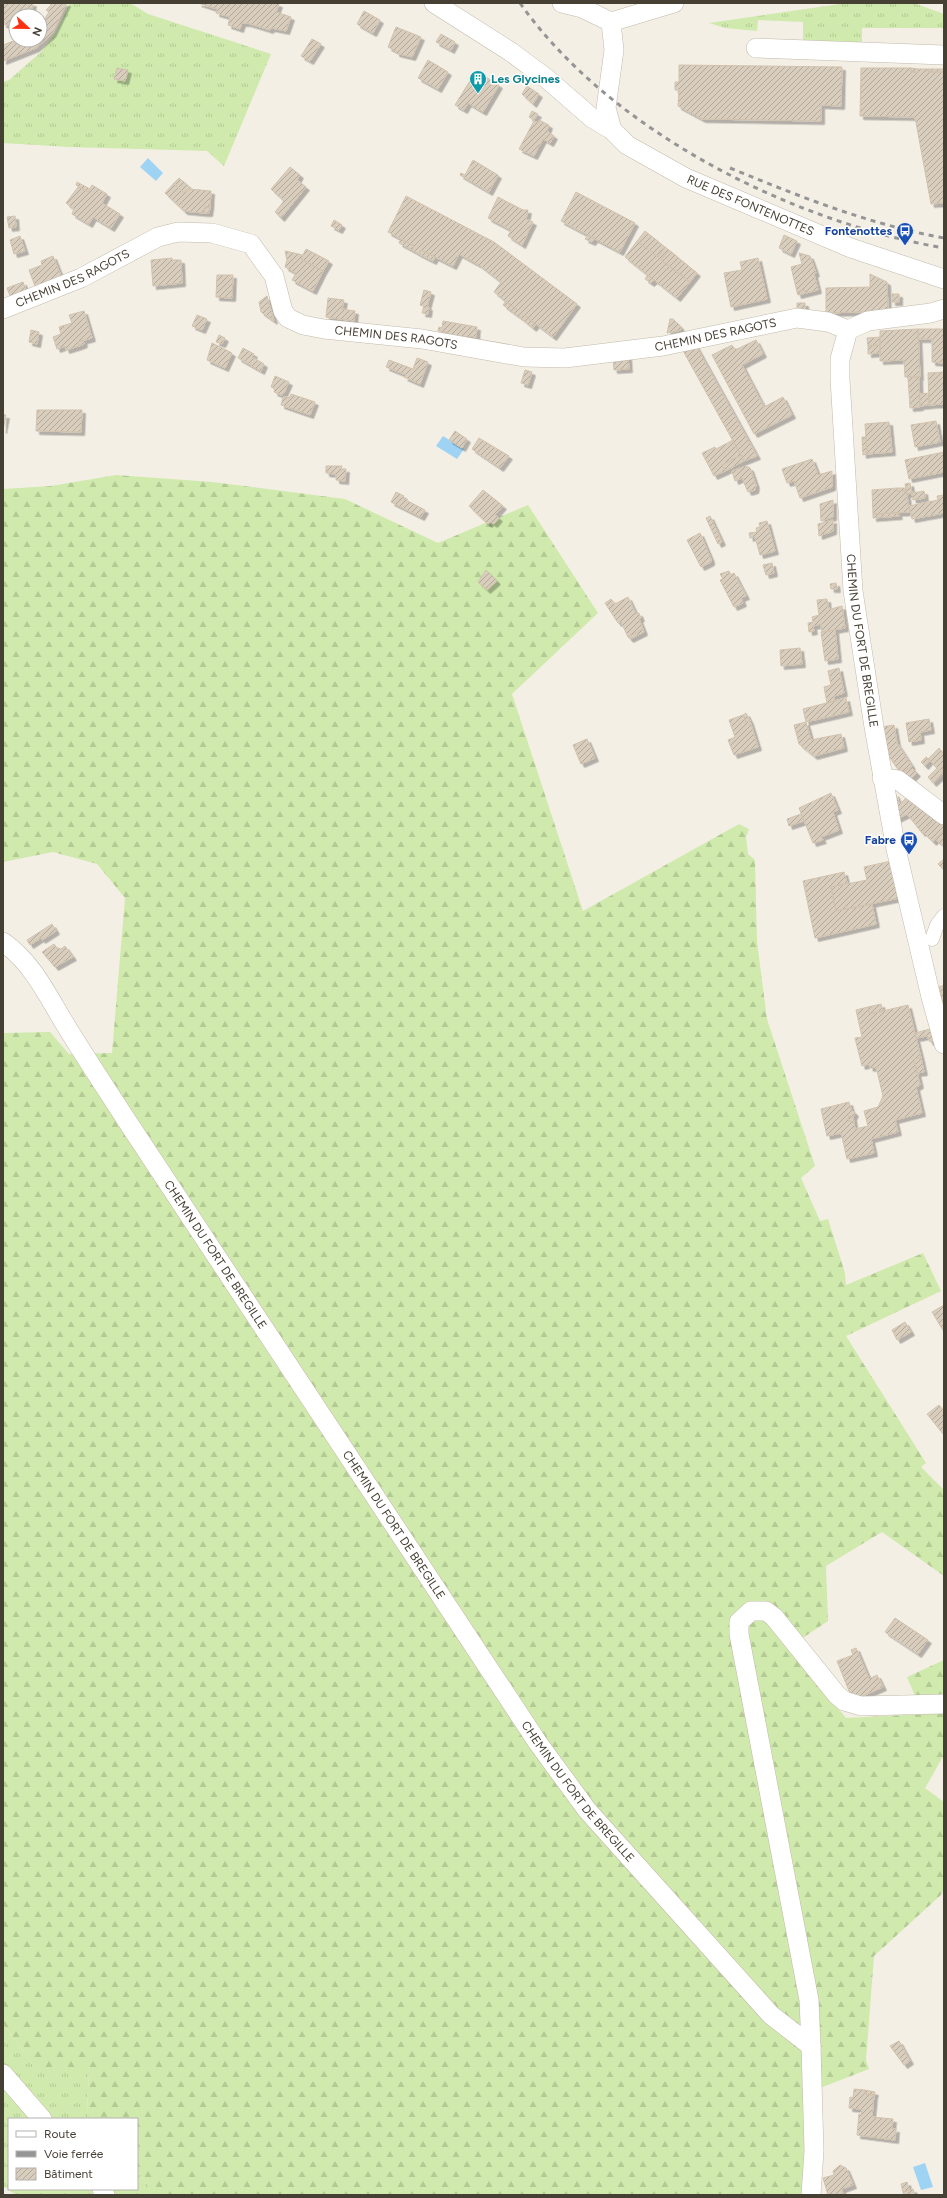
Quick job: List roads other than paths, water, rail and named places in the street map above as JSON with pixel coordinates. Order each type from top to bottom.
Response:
[{"type":"street","name":"RUE DES FONTENOTTES","points":[[434,3],[511,52],[546,78],[592,118],[612,130],[627,145],[686,178],[851,248],[944,279]]},
{"type":"street","points":[[562,3],[582,8],[611,22],[674,3]]},
{"type":"street","points":[[611,22],[614,50],[606,108],[612,130]]},
{"type":"street","points":[[756,48],[944,55]]},
{"type":"street","name":"CHEMIN DES RAGOTS","points":[[3,309],[81,278],[158,237],[178,232],[212,233],[251,244],[274,276],[283,311],[288,318],[303,325],[324,329],[422,339],[524,357],[565,358],[663,346],[797,318],[828,322],[848,330]]},
{"type":"street","points":[[848,330],[868,321],[931,313],[944,309]]},
{"type":"street","name":"CHEMIN DU FORT DE BREGILLE","points":[[848,330],[840,359],[840,372],[847,517],[853,591],[882,778],[896,849],[931,997],[944,1044]]},
{"type":"street","points":[[882,778],[898,780],[944,815]]},
{"type":"street","points":[[932,939],[937,925],[944,916]]},
{"type":"street","name":"CHEMIN DU FORT DE BREGILLE","points":[[3,942],[19,954],[37,976],[68,1029],[127,1121],[542,1749],[587,1810],[771,2015],[811,2046]]},
{"type":"street","points":[[810,2195],[813,2181],[814,2151],[809,2000],[740,1634],[739,1622],[750,1611],[766,1611],[774,1617],[837,1695],[852,1705],[944,1704]]},
{"type":"street","points":[[3,2074],[41,2118]]},
{"type":"water","points":[[148,158],[163,173],[156,181],[140,167]]},
{"type":"water","points":[[443,436],[464,449],[457,459],[436,446]]},
{"type":"water","points":[[925,2163],[933,2187],[921,2190],[913,2167]]},
{"type":"railway","points":[[520,3],[558,49],[603,92],[654,130],[709,164],[767,193],[826,217],[886,235],[944,248]]},
{"type":"railway","points":[[730,168],[835,209],[888,225],[944,238]]},
{"type":"place","name":"Les Glycines","points":[[478,94]]},
{"type":"place","name":"Fontenottes","points":[[905,246]]},
{"type":"place","name":"Fabre","points":[[909,855]]}]
